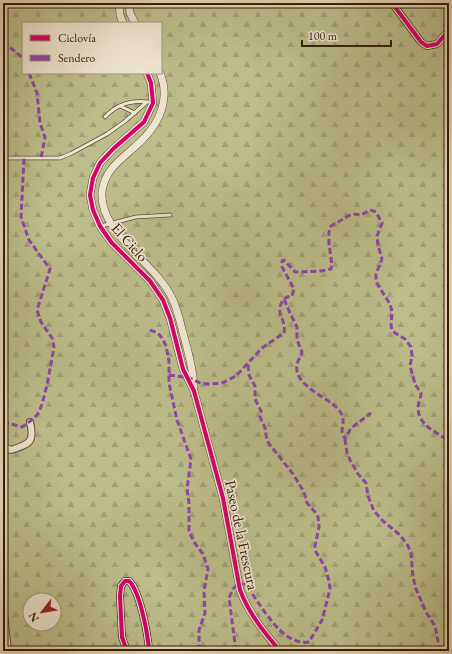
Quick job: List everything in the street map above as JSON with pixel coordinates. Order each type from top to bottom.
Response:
[{"type":"street","points":[[118,3],[120,15],[124,22]]},
{"type":"street","points":[[129,3],[130,13],[134,22]]},
{"type":"street","points":[[392,3],[421,42],[427,46],[437,44],[449,30]]},
{"type":"street","points":[[147,74],[151,83],[150,103]]},
{"type":"street","name":"El Cielo","points":[[160,74],[165,96],[162,110],[144,139],[116,163],[104,181],[102,193],[103,207],[110,223],[120,236],[159,277],[171,296],[178,315],[193,372],[194,391]]},
{"type":"street","name":"El Cielo","points":[[150,103],[144,122],[113,149],[100,163],[93,178],[90,195],[93,210],[100,226],[111,242],[150,281],[163,300],[170,318],[184,369],[194,391]]},
{"type":"street","name":"Paseo de la Frescura","points":[[194,391],[223,498],[240,590],[245,605],[258,625],[280,651]]},
{"type":"street","points":[[3,446],[11,450],[27,445],[30,442],[32,432],[30,422]]},
{"type":"street","points":[[127,651],[122,637],[120,596],[121,586],[125,581],[129,581],[134,588],[148,638],[149,651]]},
{"type":"street","points":[[3,605],[5,637],[8,651]]},
{"type":"lane","points":[[105,117],[109,112],[120,106],[138,101],[163,105]]},
{"type":"lane","points":[[3,158],[60,158],[107,134],[150,103]]},
{"type":"lane","points":[[120,106],[136,113]]},
{"type":"lane","points":[[100,226],[136,217],[170,215]]},
{"type":"green space","points":[[3,3],[449,3],[449,651],[3,651]]},
{"type":"marked path","points":[[3,42],[22,57]]},
{"type":"marked path","points":[[29,74],[37,93],[40,123],[45,137],[41,158]]},
{"type":"marked path","points":[[3,422],[22,427],[37,415],[43,402],[54,347],[52,338],[41,322],[37,310],[50,269],[29,240],[21,217],[24,158]]},
{"type":"marked path","points":[[284,299],[292,296],[294,289],[282,267],[282,261],[284,260],[295,272],[331,269],[332,265],[329,244],[329,232],[331,226],[353,214],[361,215],[370,210],[376,212],[382,223],[377,236],[382,259],[376,274],[376,282],[390,304],[392,312],[392,330],[405,339],[411,347],[412,356],[410,366],[415,384],[421,393],[418,406],[419,414],[429,428],[449,442]]},
{"type":"marked path","points":[[169,375],[190,378],[200,383],[208,384],[222,383],[236,376],[262,348],[284,333],[284,324],[280,312],[281,304],[284,299],[297,327],[297,340],[302,352],[297,364],[297,372],[305,385],[339,410],[343,418],[342,431],[345,439],[351,428],[371,413]]},
{"type":"marked path","points":[[150,330],[158,333],[166,346],[169,361],[169,383],[177,420],[191,459],[187,489],[189,503],[189,531],[194,542],[203,554],[208,569],[204,591],[205,613],[199,630],[199,647],[197,651]]},
{"type":"marked path","points":[[236,651],[229,598],[233,589],[238,584],[245,584],[264,612],[280,631],[289,638],[299,642],[309,642],[322,620],[330,589],[325,567],[316,552],[315,546],[319,527],[318,517],[307,503],[304,492],[293,474],[267,441],[265,428],[260,417],[261,411],[255,399],[255,386],[249,375],[248,364]]},
{"type":"marked path","points":[[345,439],[347,453],[358,474],[366,483],[368,496],[374,511],[383,521],[400,535],[408,546],[411,553],[413,577],[416,589],[426,612],[435,626],[440,651]]},
{"type":"marked path","points":[[203,651],[205,649],[211,649],[213,651]]},
{"type":"cycle path","points":[[392,3],[421,42],[427,46],[437,44],[449,30]]},
{"type":"cycle path","points":[[147,74],[151,83],[153,103],[144,122],[113,149],[100,163],[93,178],[90,195],[93,210],[100,226],[111,242],[150,281],[163,300],[170,318],[183,369],[194,391],[223,498],[240,590],[252,615],[280,651]]},
{"type":"cycle path","points":[[127,651],[122,637],[120,596],[121,586],[125,581],[129,581],[137,594],[145,624],[149,651]]}]
